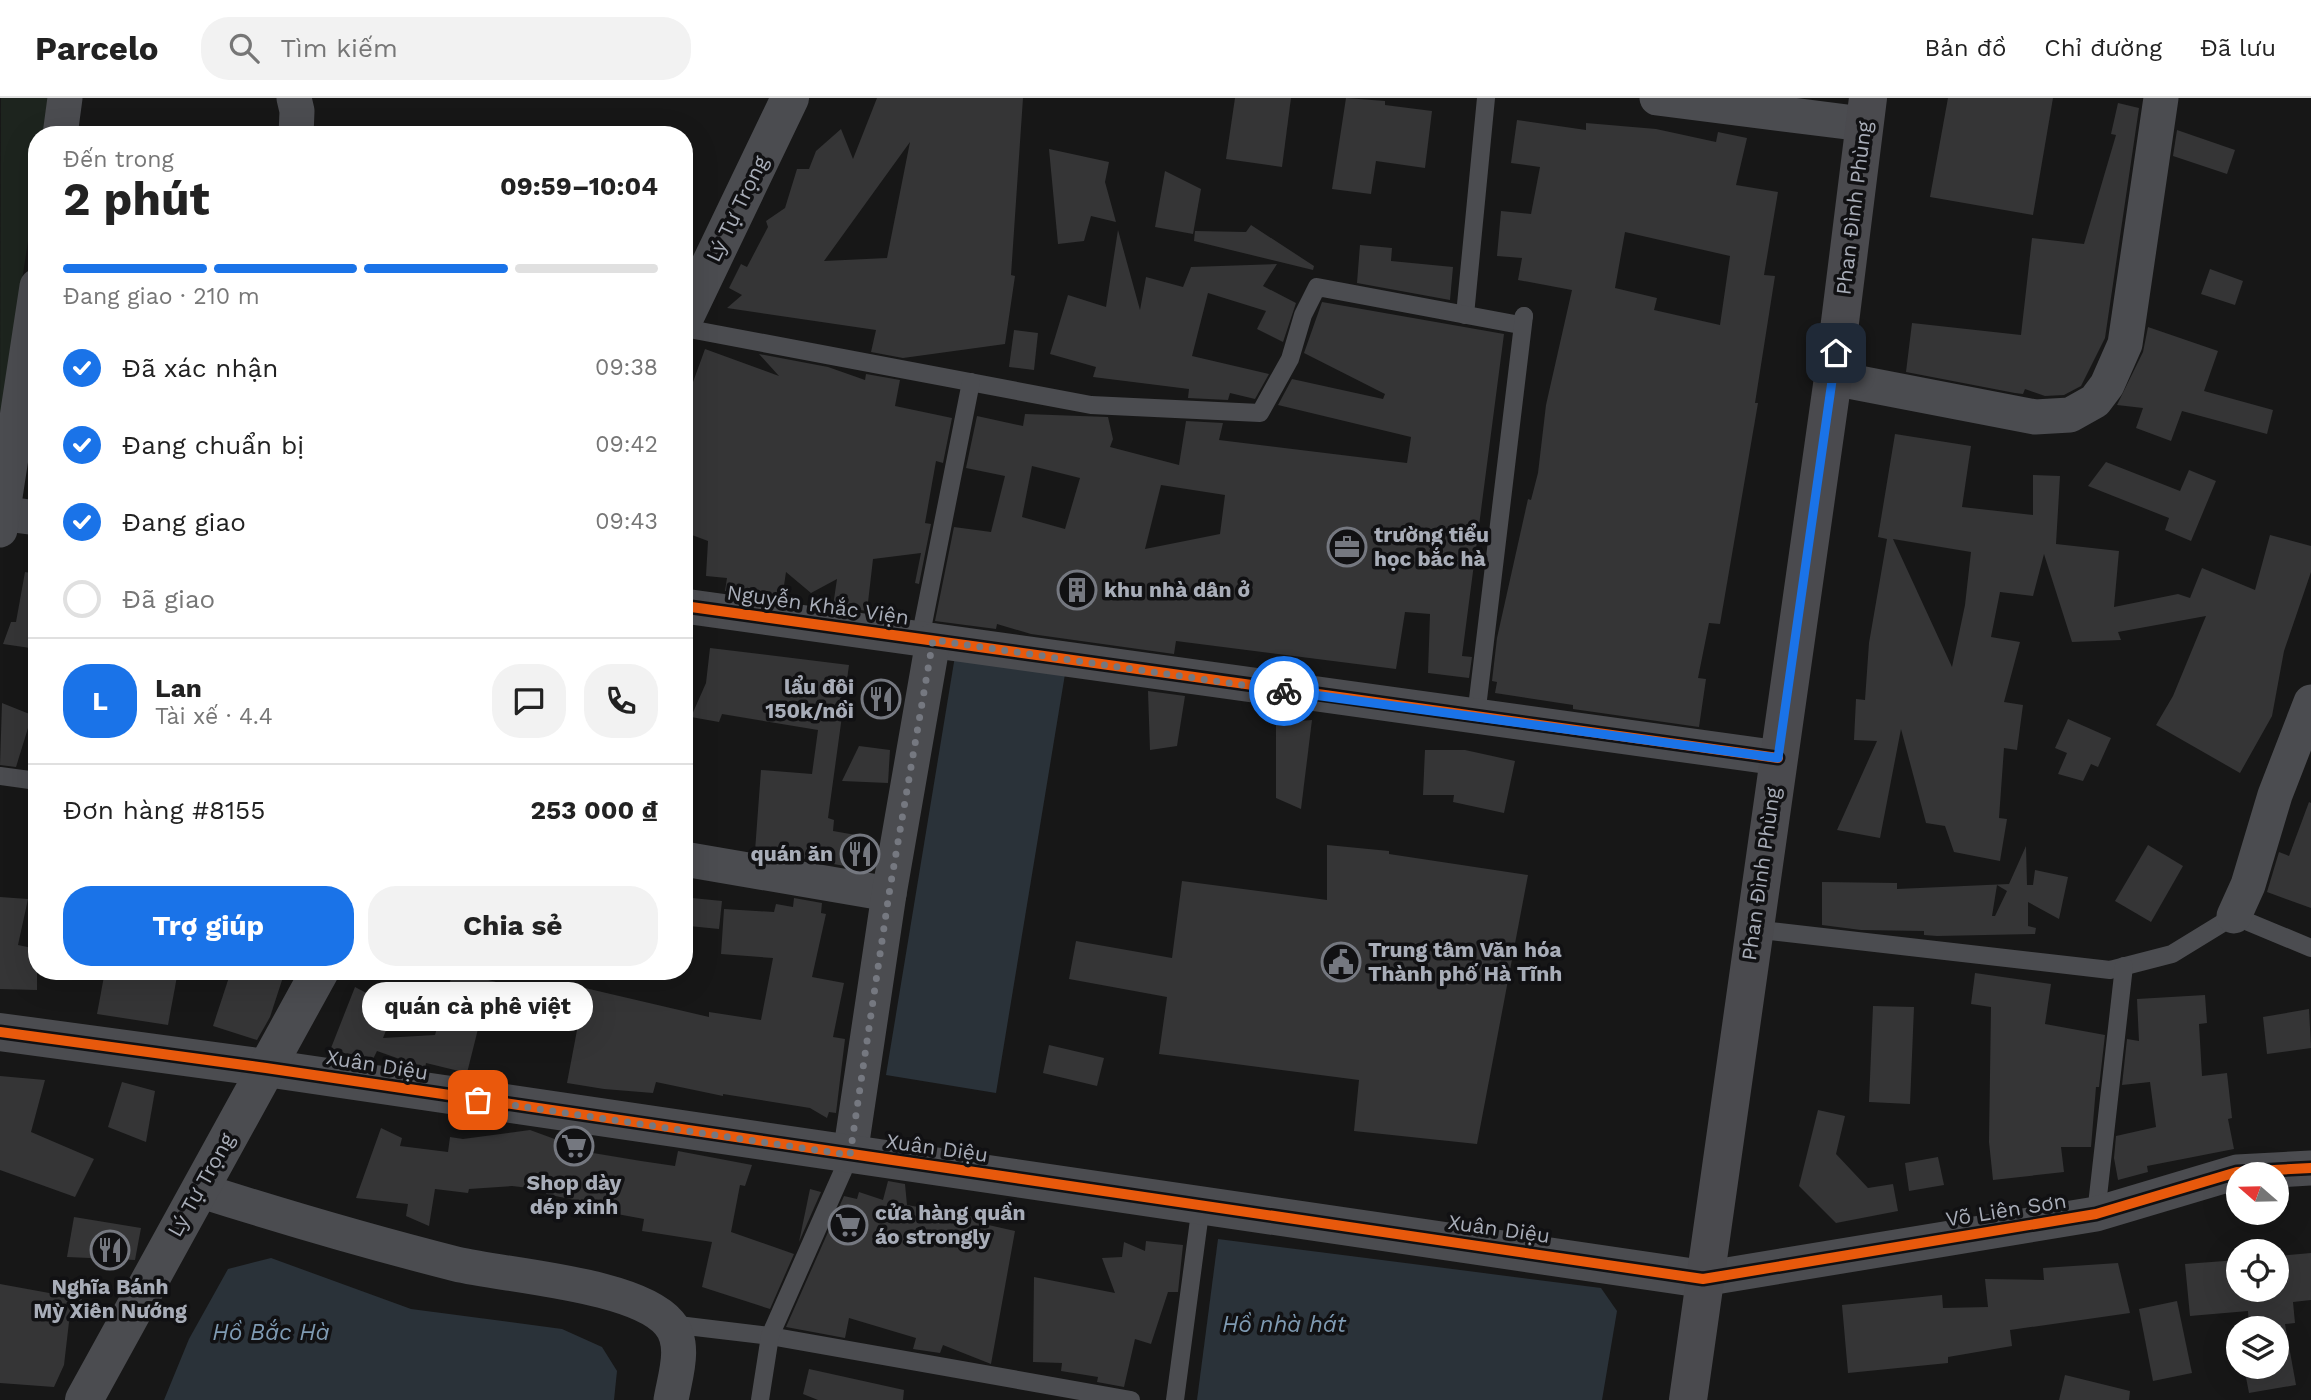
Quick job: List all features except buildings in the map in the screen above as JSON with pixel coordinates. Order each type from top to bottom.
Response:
[{"type":"main road","name":"Phan Đình Phùng","points":[[1688,1400],[1703,1279],[1833,378],[1865,111]]},
{"type":"street","points":[[61,126],[65,98]]},
{"type":"street","points":[[294,98],[296,126]]},
{"type":"street","name":"Lý Tự Trọng","points":[[693,301],[790,98]]},
{"type":"street","points":[[1657,98],[1865,111]]},
{"type":"street","points":[[1833,378],[2035,417],[2070,415],[2095,401],[2107,385],[2125,344],[2161,98]]},
{"type":"street","points":[[28,362],[1,518],[28,518]]},
{"type":"street","name":"Nguyễn Khắc Viện","points":[[693,607],[1778,758]]},
{"type":"street","points":[[850,1155],[926,640]]},
{"type":"street","points":[[2234,916],[2248,885],[2276,795],[2311,702]]},
{"type":"street","points":[[693,861],[889,894]]},
{"type":"street","name":"Lý Tự Trọng","points":[[84,1400],[315,980]]},
{"type":"street","name":"Xuân Diệu","points":[[0,1032],[266,1068],[1703,1279]]},
{"type":"street","name":"Võ Liên Sơn","points":[[1703,1279],[2096,1214],[2237,1172],[2311,1168]]},
{"type":"street","points":[[199,1190],[303,1224],[459,1265],[627,1299],[649,1307],[670,1324],[680,1346],[671,1400]]},
{"type":"lane","points":[[1465,315],[1486,98]]},
{"type":"lane","points":[[693,330],[1091,405],[1260,413],[1290,359],[1303,315],[1317,287],[1520,324],[1524,316],[1476,716]]},
{"type":"lane","points":[[926,640],[971,382]]},
{"type":"lane","points":[[0,776],[28,780]]},
{"type":"lane","points":[[1754,929],[2110,970],[2172,954],[2234,916],[2311,948]]},
{"type":"lane","points":[[2096,1214],[2124,966]]},
{"type":"lane","points":[[760,1400],[770,1336],[850,1155]]},
{"type":"lane","points":[[1175,1400],[1201,1205]]},
{"type":"lane","points":[[670,1324],[770,1336],[1130,1400]]},
{"type":"shaded area","points":[[1,98],[50,98],[45,126],[28,126],[28,241],[0,425]]},
{"type":"water","points":[[955,656],[1065,674],[996,1093],[886,1075]]},
{"type":"water","name":"Hồ nhà hát","points":[[1218,1239],[1601,1288],[1617,1311],[1602,1400],[1197,1400]]},
{"type":"water","name":"Hồ Bắc Hà","points":[[271,1258],[411,1309],[562,1329],[602,1347],[617,1371],[614,1400],[164,1400],[189,1339],[228,1269]]},
{"type":"cycle path","points":[[693,607],[1778,758]]},
{"type":"cycle path","points":[[0,1032],[266,1068],[1703,1279],[2096,1214],[2237,1172],[2311,1168]]},
{"type":"way so far","points":[[478,1100],[850,1155],[889,894],[933,640],[1284,691]]},
{"type":"place","name":"trường tiểu học bắc hà","points":[[1347,547]]},
{"type":"place","name":"khu nhà dân ở","points":[[1077,590]]},
{"type":"place","name":"lẩu đôi 150k/nồi","points":[[881,699]]},
{"type":"place","name":"quán ăn","points":[[860,854]]},
{"type":"place","name":"Trung tâm Văn hóa Thành phố Hà Tĩnh","points":[[1341,962]]},
{"type":"place","name":"quán cà phê việt","points":[[478,1100]]},
{"type":"place","name":"Shop dày dép xinh","points":[[574,1146]]},
{"type":"place","name":"cửa hàng quần áo strongly","points":[[848,1225]]},
{"type":"place","name":"Nghĩa Bánh Mỳ Xiên Nướng","points":[[110,1250]]},
{"type":"route","points":[[1284,691],[1778,758],[1836,353]]}]
